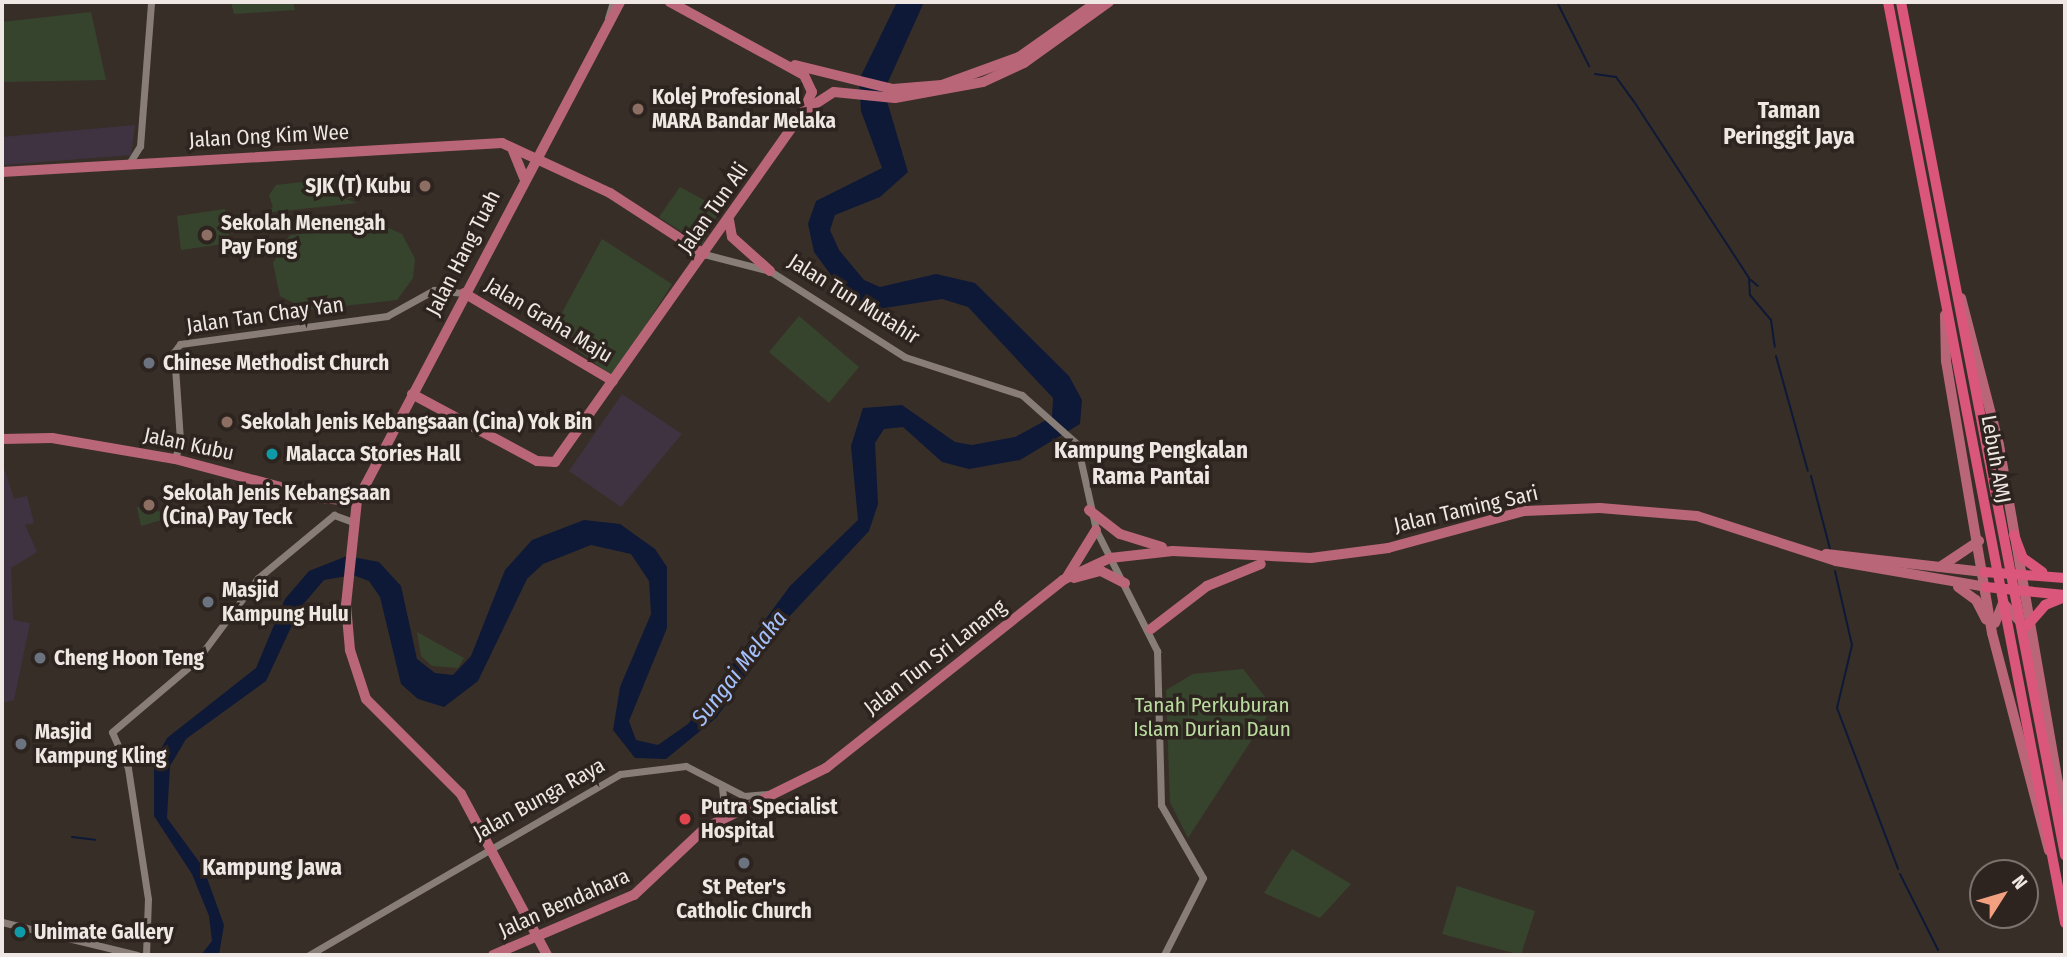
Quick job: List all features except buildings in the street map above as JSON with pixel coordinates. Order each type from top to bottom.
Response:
[{"type":"highway","name":"Lebuh AMJ","points":[[1888,2],[2046,793],[2065,855]]},
{"type":"highway","name":"Lebuh AMJ","points":[[1901,2],[1959,292],[2046,793],[2065,923]]},
{"type":"highway","points":[[2014,535],[2027,563],[2052,576]]},
{"type":"highway","points":[[1984,572],[2065,578]]},
{"type":"highway","points":[[1986,587],[2065,596]]},
{"type":"highway","points":[[2027,626],[2045,605],[2065,596]]},
{"type":"main road","name":"Jalan Hang Tuah","points":[[535,939],[461,794],[366,699],[350,650],[347,590],[353,525],[364,489],[608,18],[620,2]]},
{"type":"main road","name":"Jalan Tun Ali","points":[[412,394],[545,464],[564,454],[803,112],[811,84],[783,60],[670,2]]},
{"type":"main road","points":[[893,93],[942,85],[997,68],[1097,2]]},
{"type":"main road","points":[[783,60],[850,87],[893,93],[947,92],[1003,75],[1109,2]]},
{"type":"main road","points":[[803,112],[829,94],[850,87]]},
{"type":"main road","name":"Jalan Ong Kim Wee","points":[[2,172],[131,162],[510,145],[536,157]]},
{"type":"main road","points":[[510,145],[524,178]]},
{"type":"main road","name":"Jalan Tun Mutahir","points":[[536,157],[617,197],[704,254]]},
{"type":"main road","points":[[729,219],[732,237],[771,271]]},
{"type":"main road","points":[[1945,287],[1945,360],[1976,519],[1994,645],[2037,822],[2054,861]]},
{"type":"main road","points":[[1959,292],[1993,416],[2029,639],[2065,822]]},
{"type":"main road","name":"Jalan Graha Maju","points":[[464,293],[614,382]]},
{"type":"main road","name":"Jalan Kubu","points":[[2,439],[52,438],[175,459],[323,498],[342,500],[364,489]]},
{"type":"main road","points":[[1976,519],[1986,552],[2000,557],[2010,544],[2008,498]]},
{"type":"main road","name":"Jalan Taming Sari","points":[[1110,558],[1185,552],[1279,560],[1388,548],[1524,511],[1600,508],[1712,519],[1882,573],[1986,587]]},
{"type":"main road","points":[[1089,510],[1120,534],[1185,552]]},
{"type":"main road","points":[[1065,578],[1096,530]]},
{"type":"main road","points":[[1933,569],[1963,558],[1979,541]]},
{"type":"main road","name":"Jalan Taming Sari","points":[[1826,554],[1933,569],[1984,572]]},
{"type":"main road","name":"Jalan Tun Sri Lanang","points":[[786,792],[804,782],[1065,578],[1110,558]]},
{"type":"main road","points":[[1150,629],[1222,577],[1279,560]]},
{"type":"main road","points":[[1065,578],[1101,571],[1125,583]]},
{"type":"main road","points":[[1952,584],[1976,600],[1992,633]]},
{"type":"main road","points":[[1994,645],[1996,612],[2003,603],[2029,639]]},
{"type":"main road","name":"Jalan Bendahara","points":[[493,955],[634,895],[725,814],[786,792]]},
{"type":"main road","points":[[535,939],[538,955]]},
{"type":"main road","points":[[535,939],[547,955]]},
{"type":"street","points":[[131,162],[140,146],[151,2]]},
{"type":"street","points":[[608,18],[613,2]]},
{"type":"street","name":"Jalan Tun Mutahir","points":[[704,254],[771,271],[897,353],[993,382],[1049,415],[1070,436],[1082,458],[1089,510],[1096,530],[1150,629],[1158,665],[1161,805],[1204,882],[1164,955]]},
{"type":"street","name":"Jalan Tan Chay Yan","points":[[175,459],[180,436],[174,352],[180,344],[387,316],[434,290],[464,293]]},
{"type":"street","points":[[323,498],[334,515],[353,525]]},
{"type":"street","points":[[2,922],[143,954],[148,899],[128,768],[112,732],[204,651],[246,589],[334,515]]},
{"type":"street","name":"Jalan Bunga Raya","points":[[309,955],[489,846],[620,774],[686,766],[722,786],[750,797],[804,782]]},
{"type":"street","points":[[722,786],[725,814]]},
{"type":"shaded area","points":[[135,125],[131,155],[2,165],[2,137]]},
{"type":"shaded area","points":[[622,394],[682,434],[621,507],[569,471]]},
{"type":"shaded area","points":[[2,462],[14,499],[27,496],[34,523],[25,525],[37,552],[11,568],[13,620],[30,623],[14,700],[2,703]]},
{"type":"green space","points":[[231,2],[293,2],[295,10],[234,14]]},
{"type":"green space","points":[[91,12],[106,80],[2,82],[2,22]]},
{"type":"green space","points":[[337,178],[348,188],[358,181],[359,197],[346,199],[357,203],[265,213],[273,207],[269,195],[276,185]]},
{"type":"green space","points":[[680,187],[720,209],[702,245],[659,217]]},
{"type":"green space","points":[[225,209],[230,243],[181,250],[177,216]]},
{"type":"green space","points":[[384,226],[402,234],[415,259],[413,278],[397,300],[308,310],[280,296],[273,263],[290,235]]},
{"type":"green space","points":[[602,239],[672,284],[613,377],[552,331]]},
{"type":"green space","points":[[799,316],[859,367],[829,403],[769,352]]},
{"type":"green space","points":[[181,504],[185,513],[141,526],[137,507],[162,512]]},
{"type":"green space","points":[[417,632],[464,658],[458,668],[432,666],[421,656]]},
{"type":"green space","name":"Tanah Perkuburan Islam Durian Daun","points":[[1243,669],[1273,707],[1188,838],[1170,802],[1166,690],[1193,674]]},
{"type":"green space","points":[[1292,849],[1351,884],[1320,918],[1264,893]]},
{"type":"green space","points":[[1457,886],[1535,911],[1521,955],[1442,934]]},
{"type":"water","name":"Sungai Melaka","points":[[897,2],[924,2],[884,91],[908,172],[880,197],[835,215],[830,230],[839,250],[864,280],[880,287],[936,274],[975,283],[1069,376],[1082,400],[1080,424],[1020,460],[969,469],[942,462],[903,427],[884,429],[875,443],[878,504],[869,531],[787,619],[716,718],[666,759],[635,758],[613,730],[620,687],[651,614],[649,581],[631,554],[591,545],[543,564],[527,579],[478,681],[444,707],[418,699],[401,684],[380,597],[369,581],[353,575],[324,580],[300,608],[266,681],[186,739],[170,766],[167,818],[203,867],[224,925],[219,955],[201,955],[212,941],[209,916],[192,874],[154,816],[154,762],[167,738],[256,668],[285,599],[309,571],[347,556],[379,562],[401,586],[417,659],[435,673],[453,675],[471,656],[505,570],[532,540],[584,520],[620,524],[655,549],[667,567],[667,628],[629,721],[636,740],[658,745],[688,724],[790,586],[858,520],[851,446],[863,408],[902,405],[955,442],[972,445],[1015,437],[1052,417],[1053,398],[968,307],[942,299],[872,310],[842,290],[814,252],[808,224],[816,201],[882,168],[861,111],[859,80]]},
{"type":"waterway","points":[[1557,2],[1589,66]]},
{"type":"waterway","points":[[1595,74],[1616,77],[1633,100],[1749,278],[1750,295],[1771,320],[1775,347]]},
{"type":"waterway","points":[[1751,280],[1758,286]]},
{"type":"waterway","points":[[1776,356],[1808,471]]},
{"type":"waterway","points":[[1811,476],[1830,549]]},
{"type":"waterway","points":[[1835,571],[1852,645],[1837,708],[1898,869]]},
{"type":"waterway","points":[[72,837],[95,840]]},
{"type":"waterway","points":[[1900,874],[1938,950]]},
{"type":"place","name":"Kolej Profesional MARA Bandar Melaka","points":[[638,109]]},
{"type":"place","name":"SJK (T) Kubu","points":[[425,186]]},
{"type":"place","name":"Sekolah Menengah Pay Fong","points":[[207,235]]},
{"type":"place","name":"Chinese Methodist Church","points":[[149,363]]},
{"type":"place","name":"Sekolah Jenis Kebangsaan (Cina) Yok Bin","points":[[227,422]]},
{"type":"place","name":"Malacca Stories Hall","points":[[272,454]]},
{"type":"place","name":"Sekolah Jenis Kebangsaan (Cina) Pay Teck","points":[[149,505]]},
{"type":"place","name":"Masjid Kampung Hulu","points":[[208,602]]},
{"type":"place","name":"Cheng Hoon Teng","points":[[40,658]]},
{"type":"place","name":"Masjid Kampung Kling","points":[[21,744]]},
{"type":"place","name":"Putra Specialist Hospital","points":[[685,819]]},
{"type":"place","name":"St Peter's Catholic Church","points":[[744,863]]},
{"type":"place","name":"Unimate Gallery","points":[[20,932]]},
{"type":"district","name":"Taman Peringgit Jaya","points":[[1789,123]]},
{"type":"district","name":"Kampung Pengkalan Rama Pantai","points":[[1151,463]]},
{"type":"district","name":"Kampung Jawa","points":[[272,867]]}]
